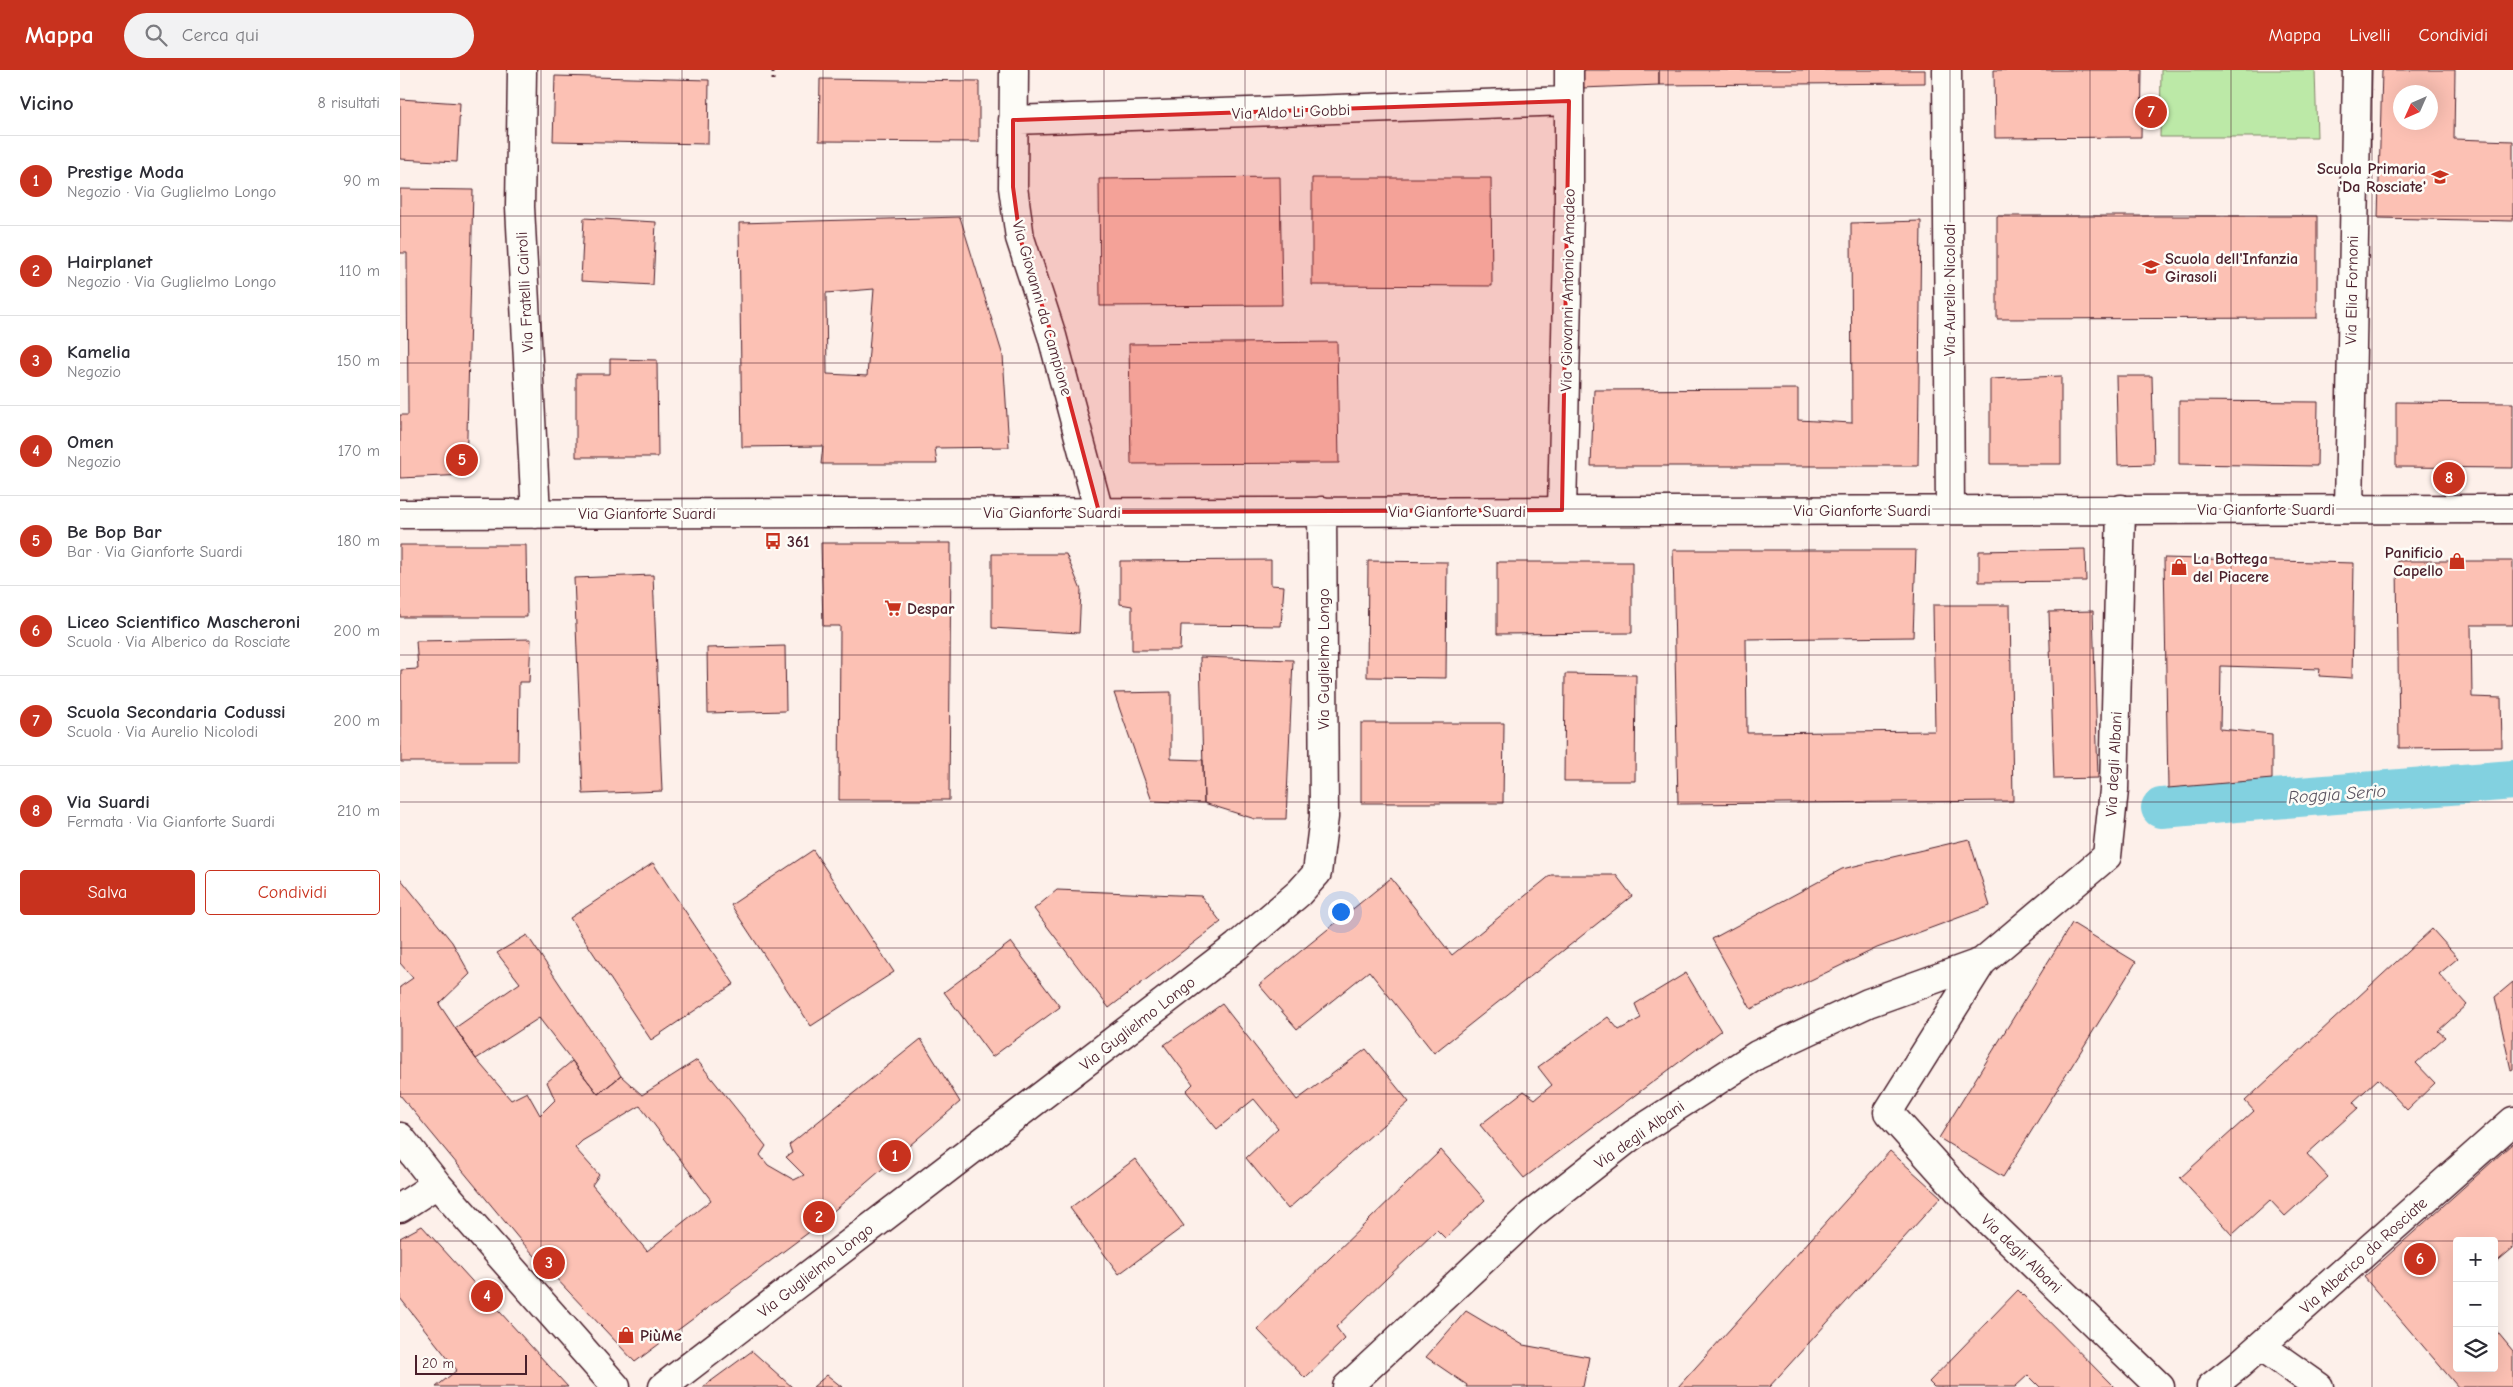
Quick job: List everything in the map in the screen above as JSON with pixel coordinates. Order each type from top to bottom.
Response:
[{"type":"street","name":"Via Fratelli Cairoli","points":[[522,70],[520,207],[536,514]]},
{"type":"street","name":"Via Giovanni da Campione","points":[[1014,70],[1013,187],[1020,238],[1052,336],[1100,512]]},
{"type":"street","name":"Via Giovanni Antonio Amadeo","points":[[1562,510],[1569,208],[1569,70]]},
{"type":"street","name":"Via Aurelio Nicolodi","points":[[1947,70],[1950,510]]},
{"type":"street","name":"Via Elia Fornoni","points":[[2348,509],[2357,70]]},
{"type":"street","name":"Via Aldo Li Gobbi","points":[[1013,120],[1569,101]]},
{"type":"street","name":"Via degli Albani","points":[[2121,509],[2114,790],[2108,856],[1982,962],[1888,1112],[1971,1204],[2160,1387]]},
{"type":"street","name":"Via Gianforte Suardi","points":[[400,514],[2513,509]]},
{"type":"street","name":"Via Guglielmo Longo","points":[[663,1387],[1237,946],[1299,893],[1317,872],[1324,817],[1322,511]]},
{"type":"street","name":"Via degli Albani","points":[[1347,1387],[1531,1214],[1634,1134],[1757,1055],[1868,1003],[1982,962]]},
{"type":"street","name":"Via Alberico da Rosciate","points":[[2211,1387],[2261,1346],[2513,1121]]},
{"type":"street","points":[[400,1138],[437,1184],[616,1387]]},
{"type":"street","points":[[400,1208],[437,1184]]},
{"type":"street","points":[[2261,1346],[2319,1387]]},
{"type":"path","points":[[773,70],[773,80]]},
{"type":"highlighted area","points":[[1569,101],[1562,510],[1099,512],[1052,336],[1020,238],[1013,187],[1013,120]]},
{"type":"green space","points":[[2161,70],[2315,70],[2317,137],[2160,137]]},
{"type":"building","points":[[1582,70],[1659,70],[1659,85],[1582,88]]},
{"type":"building","points":[[1659,70],[1925,70],[1925,83],[1659,85]]},
{"type":"building","points":[[1994,70],[2142,70],[2141,137],[1995,138]]},
{"type":"building","name":"Scuola Primaria 'Da Rosciate'","points":[[2382,70],[2455,70],[2454,139],[2513,141],[2513,221],[2378,218]]},
{"type":"building","points":[[555,76],[709,80],[708,144],[553,141]]},
{"type":"building","points":[[820,79],[979,81],[979,142],[819,141]]},
{"type":"building","points":[[400,99],[460,103],[457,162],[400,159]]},
{"type":"building","points":[[1280,177],[1282,305],[1100,306],[1099,179]]},
{"type":"building","points":[[1312,178],[1491,178],[1492,286],[1312,285]]},
{"type":"building","points":[[400,189],[473,190],[466,475],[400,478],[400,415],[408,415],[407,253],[400,253]]},
{"type":"building","points":[[1997,216],[2317,216],[2317,318],[1997,319]]},
{"type":"building","points":[[960,217],[1003,356],[1009,447],[935,448],[937,464],[821,464],[823,446],[742,447],[739,223]],"holes":[[[874,289],[867,376],[827,374],[826,293]]]},
{"type":"building","points":[[584,218],[656,222],[653,285],[581,281]]},
{"type":"building","points":[[1921,221],[1918,466],[1591,466],[1594,390],[1798,389],[1798,420],[1852,423],[1851,223]]},
{"type":"building","points":[[1337,342],[1339,463],[1131,464],[1129,344]]},
{"type":"building","points":[[610,359],[657,360],[658,457],[576,457],[576,374],[610,374]]},
{"type":"building","points":[[2061,376],[2061,464],[1990,464],[1990,379]]},
{"type":"building","points":[[2116,376],[2152,376],[2154,464],[2118,465]]},
{"type":"building","points":[[2179,401],[2318,402],[2317,466],[2179,464]]},
{"type":"building","points":[[2396,402],[2513,403],[2513,468],[2396,467]]},
{"type":"building","points":[[821,543],[951,543],[949,800],[839,800],[840,626],[823,626]]},
{"type":"building","points":[[400,545],[526,545],[527,617],[400,617]]},
{"type":"building","points":[[2085,549],[2086,581],[1979,582],[1979,551]]},
{"type":"building","points":[[1673,550],[1916,550],[1913,637],[1746,639],[1747,733],[1935,731],[1933,605],[2010,605],[2013,801],[1678,804]]},
{"type":"building","points":[[992,554],[1066,554],[1081,590],[1079,633],[992,628]]},
{"type":"building","points":[[2164,558],[2354,563],[2352,678],[2319,676],[2320,669],[2221,666],[2220,729],[2272,734],[2272,779],[2168,788]]},
{"type":"building","points":[[1271,560],[1271,585],[1284,586],[1281,626],[1181,625],[1180,650],[1132,650],[1132,606],[1120,604],[1120,561]]},
{"type":"building","points":[[1368,561],[1447,562],[1446,678],[1367,677]]},
{"type":"building","points":[[2397,561],[2513,561],[2513,625],[2471,625],[2472,697],[2501,698],[2502,747],[2399,748]]},
{"type":"building","points":[[1497,562],[1632,562],[1632,633],[1497,634]]},
{"type":"building","points":[[653,575],[662,791],[583,794],[574,578]]},
{"type":"building","points":[[2093,611],[2098,778],[2054,779],[2049,612]]},
{"type":"building","points":[[531,639],[529,682],[519,682],[518,762],[401,762],[401,670],[418,669],[416,641]]},
{"type":"building","points":[[785,646],[786,711],[708,713],[707,648]]},
{"type":"building","points":[[1200,657],[1293,660],[1286,819],[1255,819],[1204,803]]},
{"type":"building","points":[[1565,674],[1636,675],[1635,781],[1564,781]]},
{"type":"building","points":[[1171,692],[1171,759],[1203,760],[1204,803],[1152,801],[1114,693]]},
{"type":"building","points":[[1361,723],[1504,723],[1503,803],[1361,803]]},
{"type":"building","points":[[1969,839],[1990,906],[1877,948],[1751,1009],[1712,939],[1842,869]]},
{"type":"building","points":[[813,850],[894,972],[811,1026],[731,905]]},
{"type":"building","points":[[653,863],[734,984],[651,1040],[570,918]]},
{"type":"building","points":[[1551,875],[1616,875],[1632,896],[1434,1053],[1369,971],[1297,1029],[1259,985],[1391,878],[1452,955]]},
{"type":"building","points":[[400,878],[452,942],[470,974],[439,1004],[476,1059],[511,1100],[527,1092],[540,1115],[555,1100],[547,1082],[572,1061],[598,1094],[621,1076],[642,1095],[697,1060],[766,1146],[760,1155],[768,1165],[794,1180],[804,1175],[786,1157],[792,1153],[789,1145],[921,1039],[960,1102],[808,1233],[635,1362],[520,1240],[400,1095],[400,987],[413,978],[400,963]],"holes":[[[640,1106],[711,1200],[647,1251],[592,1185],[599,1175],[575,1148],[582,1141]]]},
{"type":"building","points":[[1057,890],[1201,896],[1221,922],[1109,1008],[1034,909]]},
{"type":"building","points":[[2072,923],[2136,962],[2003,1177],[1939,1138]]},
{"type":"building","points":[[2432,929],[2458,958],[2439,974],[2467,1005],[2438,1031],[2445,1037],[2416,1063],[2435,1083],[2407,1110],[2378,1079],[2353,1102],[2358,1108],[2307,1154],[2328,1177],[2285,1216],[2270,1200],[2232,1235],[2180,1178],[2254,1111],[2245,1101]]},
{"type":"building","points":[[527,935],[621,1076],[598,1094],[539,1018],[476,1059],[455,1028],[520,983],[497,953]]},
{"type":"building","points":[[1011,942],[1060,1007],[992,1057],[944,992]]},
{"type":"building","points":[[1686,973],[1721,1031],[1524,1178],[1480,1125],[1524,1091],[1535,1099],[1552,1085],[1538,1067],[1608,1017],[1619,1030],[1641,1018],[1635,1004]]},
{"type":"building","points":[[2513,982],[2513,1069],[2511,1070],[2495,997]]},
{"type":"building","points":[[1222,1004],[1297,1100],[1366,1049],[1409,1102],[1288,1209],[1246,1158],[1278,1128],[1254,1099],[1217,1129],[1186,1091],[1193,1084],[1164,1045]]},
{"type":"building","points":[[2513,1143],[2513,1248],[2498,1261],[2498,1237],[2453,1237],[2453,1372],[2498,1372],[2498,1333],[2513,1351],[2513,1387],[2458,1387],[2364,1277]]},
{"type":"building","points":[[1441,1150],[1485,1200],[1445,1238],[1437,1230],[1336,1327],[1345,1339],[1305,1378],[1257,1329]]},
{"type":"building","points":[[1890,1151],[1941,1197],[1769,1387],[1678,1387]]},
{"type":"building","points":[[1135,1159],[1184,1226],[1119,1274],[1070,1208]]},
{"type":"building","points":[[422,1226],[568,1387],[436,1387],[457,1370],[400,1298],[400,1238]]},
{"type":"building","points":[[2018,1290],[2114,1387],[2040,1387],[2028,1375],[2015,1387],[1934,1387],[1929,1382]]},
{"type":"building","points":[[1466,1311],[1523,1345],[1589,1357],[1583,1387],[1466,1387],[1467,1385],[1426,1357]]},
{"type":"building","points":[[752,1351],[792,1387],[703,1387]]},
{"type":"building","points":[[827,1375],[842,1387],[813,1387]]},
{"type":"waterway","name":"Roggia Serio","points":[[2161,808],[2513,780]]},
{"type":"place","name":"Scuola Secondaria Codussi","points":[[2151,112]]},
{"type":"place","name":"Scuola Primaria 'Da Rosciate'","points":[[2440,177]]},
{"type":"place","name":"Scuola dell'Infanzia Girasoli","points":[[2151,267]]},
{"type":"place","name":"Be Bop Bar","points":[[462,460]]},
{"type":"place","name":"Via Suardi","points":[[2449,478]]},
{"type":"place","name":"361","points":[[773,541]]},
{"type":"place","name":"Panificio Capello","points":[[2457,561]]},
{"type":"place","name":"La Bottega del Piacere","points":[[2179,567]]},
{"type":"place","name":"Despar","points":[[893,608]]},
{"type":"place","name":"Prestige Moda","points":[[895,1156]]},
{"type":"place","name":"Hairplanet","points":[[819,1217]]},
{"type":"place","name":"Liceo Scientifico Mascheroni","points":[[2420,1259]]},
{"type":"place","name":"Kamelia","points":[[549,1263]]},
{"type":"place","name":"Omen","points":[[487,1296]]},
{"type":"place","name":"PiùMe","points":[[626,1335]]}]
